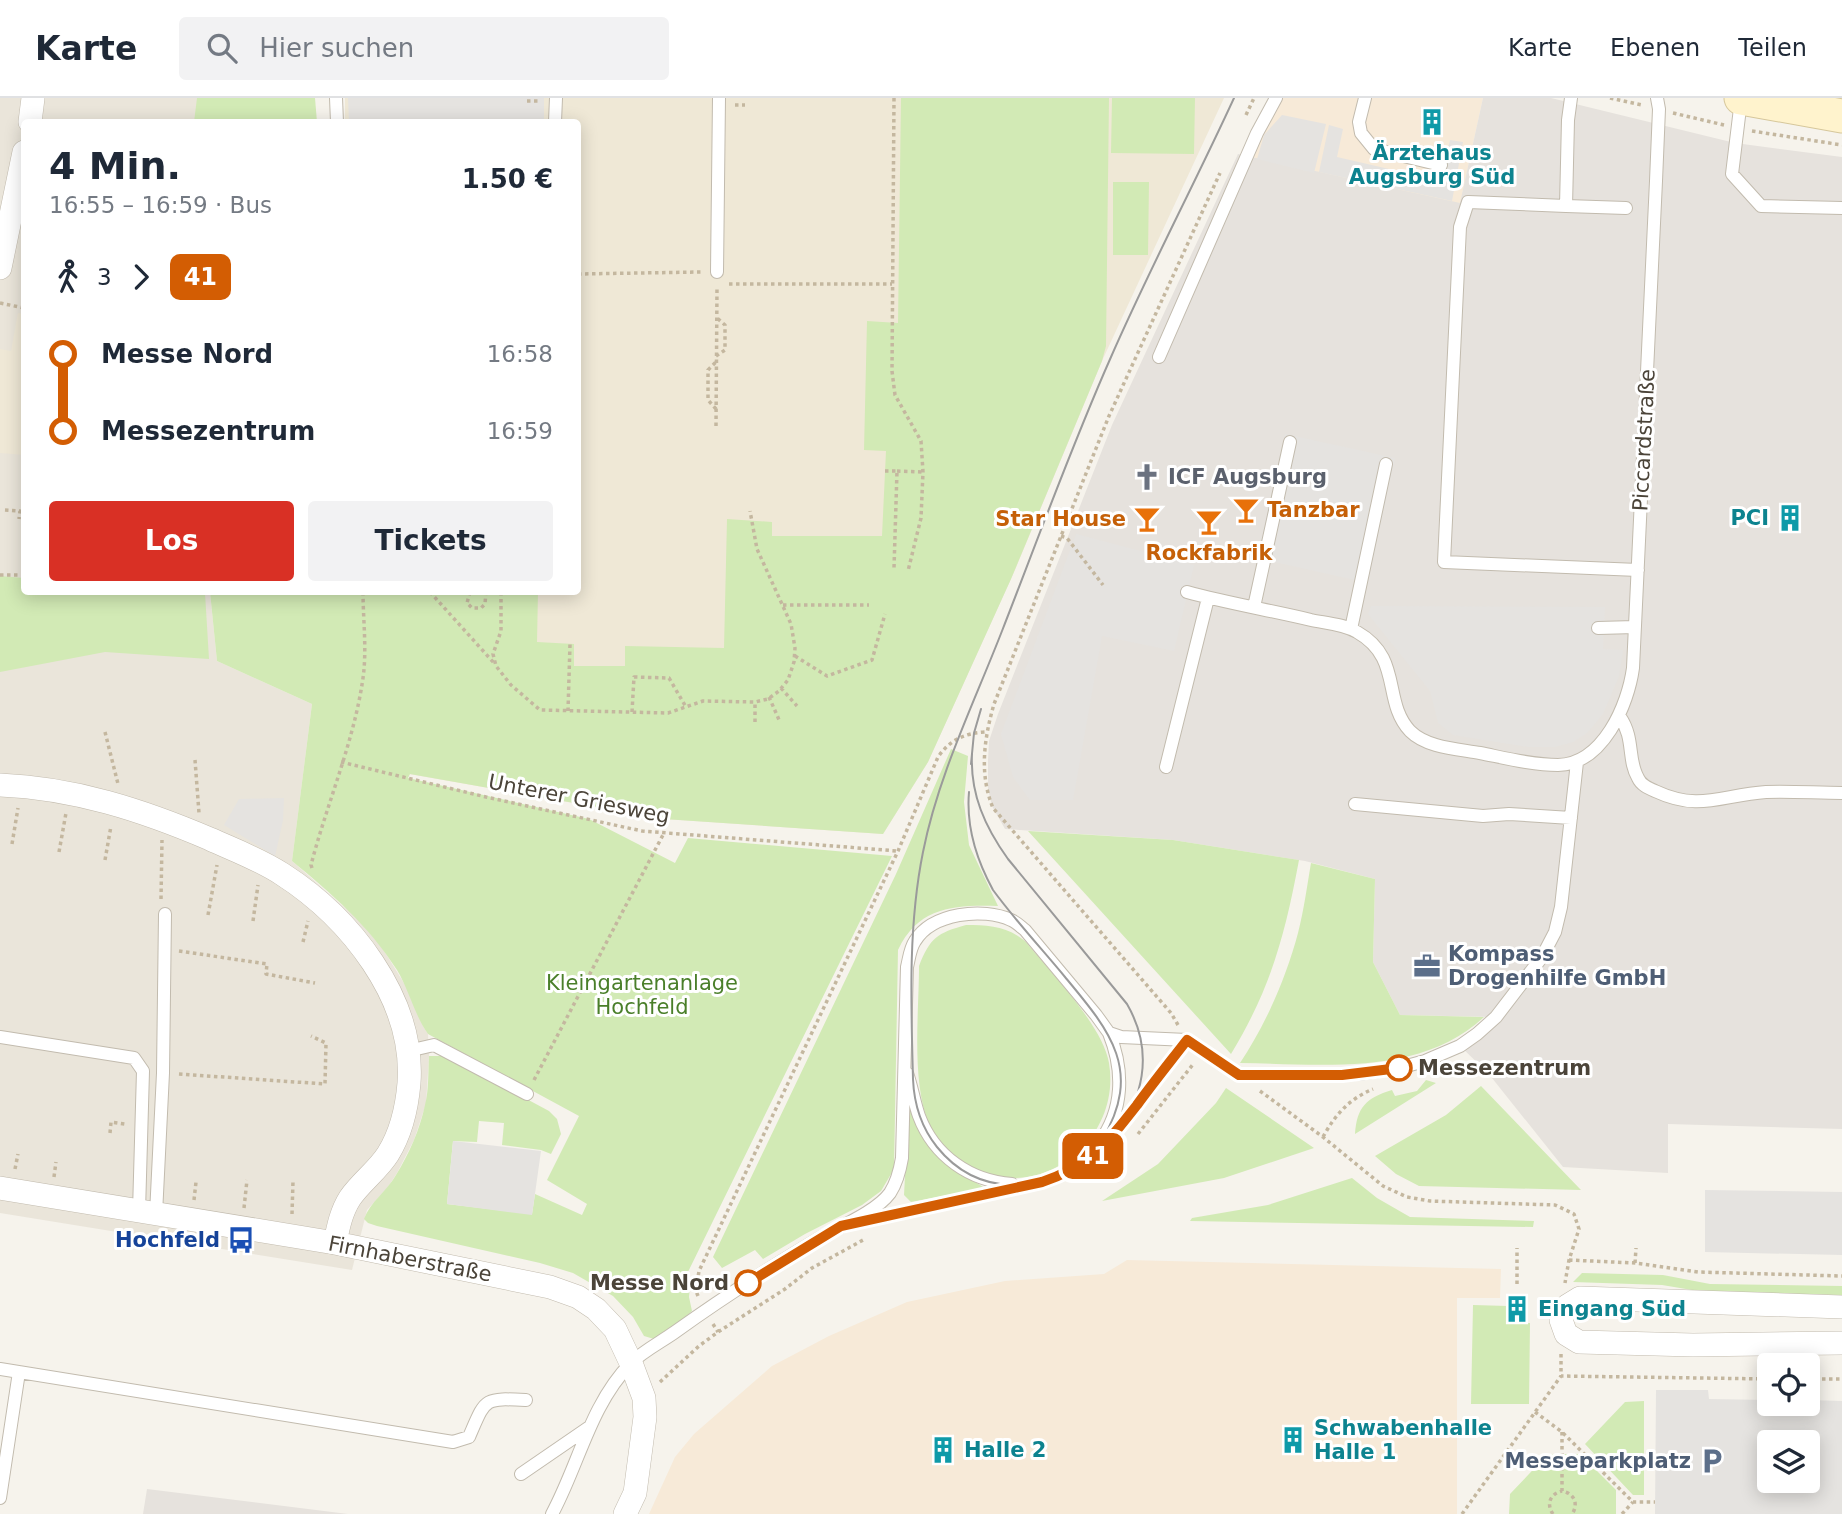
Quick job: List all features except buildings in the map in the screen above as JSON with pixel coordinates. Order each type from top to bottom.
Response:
[{"type":"street","points":[[30,119],[33,98]]},
{"type":"street","points":[[1741,98],[1842,116]]},
{"type":"street","points":[[0,268],[21,166]]},
{"type":"street","points":[[11,785],[70,792],[115,803],[192,831],[262,862],[305,890],[354,940],[385,982],[396,1005],[408,1051],[409,1081],[399,1133],[378,1168],[351,1198],[341,1218],[335,1243]]},
{"type":"street","name":"Firnhaberstraße","points":[[0,1188],[335,1243],[551,1287],[578,1297],[596,1309],[615,1329],[644,1398],[645,1417],[635,1493],[625,1514]]},
{"type":"street","points":[[1842,1307],[1580,1298],[1567,1306],[1561,1320],[1566,1334],[1579,1342],[1693,1345],[1842,1343]]},
{"type":"lane","points":[[336,98],[337,119]]},
{"type":"lane","points":[[555,119],[556,98]]},
{"type":"lane","points":[[717,272],[719,98]]},
{"type":"lane","points":[[1158,357],[1257,133],[1276,98]]},
{"type":"lane","points":[[1365,98],[1360,122],[1361,133],[1374,149],[1441,165]]},
{"type":"lane","points":[[1566,206],[1567,120],[1571,98]]},
{"type":"lane","name":"Piccardstraße","points":[[1577,762],[1605,738],[1620,717],[1630,691],[1656,181],[1659,109],[1657,98]]},
{"type":"lane","points":[[1741,98],[1732,174],[1761,206],[1842,208]]},
{"type":"lane","points":[[1626,208],[1468,202],[1460,227],[1444,562],[1638,570]]},
{"type":"lane","points":[[1258,608],[1290,442]]},
{"type":"lane","points":[[1351,629],[1386,464]]},
{"type":"lane","points":[[1109,1033],[1121,1037],[1187,1040],[1239,1075],[1358,1074],[1399,1068],[1447,1053],[1477,1034],[1496,1017],[1542,957],[1555,932],[1561,907],[1577,762],[1560,765],[1534,763],[1440,746],[1423,740],[1405,725],[1396,707],[1391,674],[1382,656],[1362,635],[1351,629],[1186,592]]},
{"type":"lane","points":[[1166,766],[1208,598]]},
{"type":"lane","points":[[1598,628],[1635,627]]},
{"type":"lane","points":[[1620,717],[1627,727],[1637,779],[1645,787],[1670,797],[1703,803],[1767,792],[1842,793]]},
{"type":"lane","points":[[1355,804],[1483,816],[1509,814],[1571,818]]},
{"type":"lane","points":[[552,1514],[565,1490],[588,1428],[601,1404],[631,1363],[704,1311],[841,1226],[872,1209],[889,1195],[899,1177],[902,1158],[907,967],[913,943],[924,929],[938,921],[966,914],[975,913],[1011,920],[1025,930],[1109,1033],[1120,1074],[1119,1097],[1113,1119],[1103,1139],[1069,1171],[1055,1177],[841,1226]]},
{"type":"lane","points":[[148,1212],[163,1073],[165,914]]},
{"type":"lane","points":[[0,1037],[134,1058],[143,1071],[141,1127],[148,1212]]},
{"type":"lane","points":[[1055,1177],[1082,1164],[1108,1143],[1187,1040]]},
{"type":"lane","points":[[408,1051],[434,1045],[527,1094]]},
{"type":"lane","points":[[904,1066],[924,1126],[948,1159],[983,1179],[1006,1184],[1028,1184]]},
{"type":"lane","points":[[0,1369],[453,1442],[469,1437],[482,1407],[493,1399],[526,1400]]},
{"type":"lane","points":[[0,1498],[19,1372]]},
{"type":"lane","points":[[521,1475],[588,1428]]},
{"type":"path","points":[[894,98],[891,361],[895,396],[920,442],[923,472],[920,518],[908,571]]},
{"type":"path","points":[[1242,123],[1254,98]]},
{"type":"path","points":[[1187,1040],[1171,1013],[993,808],[988,797],[984,768],[986,732],[994,704],[1109,416],[1225,162]]},
{"type":"path","points":[[581,274],[717,272]]},
{"type":"path","points":[[716,426],[717,284],[892,284]]},
{"type":"path","points":[[0,303],[21,308]]},
{"type":"path","points":[[716,318],[725,325],[724,350],[716,356]]},
{"type":"path","points":[[716,362],[708,370],[708,400],[716,409]]},
{"type":"path","points":[[885,471],[923,472]]},
{"type":"path","points":[[894,568],[897,471]]},
{"type":"path","points":[[5,510],[20,511],[19,519]]},
{"type":"path","points":[[433,595],[511,685],[540,710],[668,713],[703,701],[755,702],[769,697],[788,680],[795,656],[791,624],[757,549],[750,512]]},
{"type":"path","points":[[1061,536],[1067,538],[1103,585]]},
{"type":"path","points":[[0,575],[21,575]]},
{"type":"path","points":[[316,901],[324,877],[313,870],[311,865],[355,721],[363,676],[363,595]]},
{"type":"path","points":[[469,595],[467,603],[472,608],[481,608],[485,604],[486,595]]},
{"type":"path","points":[[496,666],[493,654],[501,631],[501,595]]},
{"type":"path","points":[[783,605],[869,605]]},
{"type":"path","points":[[795,656],[827,676],[872,660],[886,614]]},
{"type":"path","points":[[568,711],[570,644]]},
{"type":"path","points":[[632,712],[634,677],[669,678],[686,707]]},
{"type":"path","points":[[781,688],[797,706]]},
{"type":"path","points":[[769,697],[780,722]]},
{"type":"path","points":[[755,702],[755,722]]},
{"type":"path","points":[[105,732],[119,788],[106,860]]},
{"type":"path","points":[[718,1332],[704,1311],[696,1291],[699,1271],[898,851],[938,757],[947,744],[961,737],[986,732]]},
{"type":"path","points":[[192,831],[199,812],[195,760]]},
{"type":"path","name":"Unterer Griesweg","points":[[341,762],[642,831],[898,851]]},
{"type":"path","points":[[11,785],[12,844]]},
{"type":"path","points":[[59,852],[70,792]]},
{"type":"path","points":[[162,821],[161,904],[165,914]]},
{"type":"path","points":[[527,1094],[664,833]]},
{"type":"path","points":[[208,915],[221,844]]},
{"type":"path","points":[[254,921],[262,862]]},
{"type":"path","points":[[165,948],[267,964],[266,974],[315,983]]},
{"type":"path","points":[[163,1073],[325,1084],[326,1043],[311,1036]]},
{"type":"path","points":[[1133,1139],[1204,1051]]},
{"type":"path","points":[[1239,1075],[1323,1137],[1383,1186],[1407,1198],[1555,1205],[1574,1214],[1578,1229],[1569,1260],[1636,1263],[1698,1272],[1842,1276]]},
{"type":"path","points":[[1323,1137],[1335,1117],[1358,1096],[1376,1088]]},
{"type":"path","points":[[110,1133],[111,1122],[141,1127]]},
{"type":"path","points":[[243,1228],[247,1180]]},
{"type":"path","points":[[290,1236],[293,1181]]},
{"type":"path","points":[[644,1398],[699,1346],[718,1332],[785,1289],[811,1268],[871,1236]]},
{"type":"path","points":[[1517,1248],[1517,1284]]},
{"type":"path","points":[[1636,1248],[1636,1263]]},
{"type":"path","points":[[1462,1514],[1561,1376],[1561,1320]]},
{"type":"path","points":[[1561,1376],[1757,1379]]},
{"type":"path","points":[[1820,1379],[1842,1379]]},
{"type":"path","points":[[1535,1412],[1562,1432],[1633,1502],[1654,1502]]},
{"type":"path","points":[[1562,1432],[1562,1491]]},
{"type":"path","points":[[1553,1514],[1549,1507],[1550,1499],[1562,1491],[1569,1493],[1574,1499],[1576,1508],[1572,1514]]},
{"type":"path","points":[[1622,1514],[1633,1502]]},
{"type":"shaded area","points":[[0,98],[222,98],[223,119],[21,119],[21,595],[210,595],[217,661],[312,704],[292,861],[360,921],[383,949],[410,993],[428,1034],[426,1104],[414,1140],[397,1173],[367,1210],[352,1270],[0,1213]]},
{"type":"shaded area","points":[[345,98],[1224,98],[1102,361],[1015,570],[928,762],[883,834],[664,819],[409,774],[397,595],[581,595],[581,119],[345,119]]},
{"type":"shaded area","points":[[348,98],[544,98],[544,119],[349,119]]},
{"type":"shaded area","points":[[1278,98],[1483,98],[1460,204],[1247,156]]},
{"type":"shaded area","points":[[1483,98],[1551,98],[1735,143],[1842,157],[1842,1129],[1668,1124],[1668,1173],[1563,1167],[1488,1073],[1460,1046],[1495,1017],[1400,1015],[1373,962],[1375,879],[1305,861],[1173,840],[1005,829],[992,806],[988,789],[989,741],[998,714],[1112,425],[1238,154],[1460,203]]},
{"type":"shaded area","points":[[1282,115],[1326,124],[1314,173],[1257,159],[1264,135]]},
{"type":"shaded area","points":[[1329,125],[1343,129],[1337,157],[1441,181],[1450,140],[1463,142],[1452,201],[1319,172]]},
{"type":"shaded area","points":[[18,313],[21,314],[21,455],[0,453],[0,349],[11,351]]},
{"type":"shaded area","points":[[1285,434],[1395,458],[1368,583],[1257,558]]},
{"type":"shaded area","points":[[1076,534],[1194,565],[1174,651],[1102,636],[1073,800],[1030,800],[1013,777],[1001,734]]},
{"type":"shaded area","points":[[1371,606],[1605,607],[1603,649],[1623,650],[1619,676],[1603,714],[1587,733],[1573,742],[1555,747],[1528,747],[1453,735],[1438,723],[1430,691],[1368,614]]},
{"type":"shaded area","points":[[284,798],[283,820],[275,856],[224,825],[239,799]]},
{"type":"shaded area","points":[[453,1141],[541,1151],[532,1215],[447,1204]]},
{"type":"shaded area","points":[[1705,1190],[1842,1192],[1842,1255],[1705,1252]]},
{"type":"shaded area","points":[[1127,1260],[1501,1269],[1500,1298],[1457,1298],[1457,1514],[649,1514],[675,1457],[694,1434],[772,1366],[829,1336],[907,1302],[1005,1281],[1104,1274]]},
{"type":"shaded area","name":"Messeparkplatz","points":[[1656,1390],[1708,1390],[1709,1399],[1757,1400],[1757,1416],[1820,1416],[1820,1400],[1842,1401],[1842,1514],[1655,1514]]},
{"type":"shaded area","points":[[147,1489],[348,1514],[143,1514]]},
{"type":"green space","points":[[197,98],[315,98],[317,119],[194,119]]},
{"type":"green space","name":"Kleingartenanlage Hochfeld","points":[[901,98],[1109,98],[1106,346],[1102,361],[1011,579],[928,762],[883,834],[664,819],[410,774],[408,778],[589,819],[675,863],[688,838],[892,856],[687,1274],[691,1278],[689,1297],[692,1311],[668,1333],[654,1339],[644,1336],[633,1317],[613,1296],[573,1273],[377,1226],[364,1219],[370,1207],[396,1175],[414,1141],[426,1099],[429,1056],[446,1056],[549,1111],[557,1119],[561,1134],[551,1154],[541,1150],[502,1145],[504,1123],[479,1121],[477,1142],[453,1141],[447,1204],[532,1214],[535,1194],[582,1215],[587,1204],[547,1180],[579,1116],[428,1034],[397,970],[386,954],[335,898],[292,861],[312,704],[217,661],[210,595],[538,595],[537,642],[574,644],[574,666],[625,666],[625,646],[724,648],[727,519],[772,522],[772,536],[882,536],[886,451],[864,450],[867,321],[898,323]]},
{"type":"green space","points":[[1112,98],[1195,98],[1194,154],[1111,153]]},
{"type":"green space","points":[[1113,182],[1149,182],[1148,255],[1113,255]]},
{"type":"green space","points":[[0,576],[21,578],[21,595],[205,595],[209,659],[105,652],[0,672]]},
{"type":"green space","points":[[951,749],[968,756],[964,802],[969,845],[998,906],[953,908],[928,916],[916,924],[898,950],[894,1169],[881,1191],[862,1205],[763,1259],[755,1250],[722,1268],[713,1257],[896,874]]},
{"type":"green space","points":[[1028,831],[1173,840],[1299,860],[1275,960],[1257,1006],[1231,1054]]},
{"type":"green space","points":[[1311,863],[1375,879],[1373,962],[1400,1015],[1484,1017],[1458,1036],[1430,1050],[1400,1058],[1336,1065],[1240,1063],[1267,1017],[1288,967],[1300,924]]},
{"type":"green space","points":[[966,925],[997,927],[1025,941],[1074,999],[1105,1048],[1109,1063],[1110,1091],[1102,1118],[1089,1140],[1070,1159],[1047,1172],[1022,1178],[995,1176],[968,1166],[940,1143],[932,1131],[923,1107],[917,1046],[919,966],[936,938]]},
{"type":"green space","points":[[1426,1080],[1436,1083],[1355,1134],[1358,1117],[1369,1100],[1392,1090],[1395,1096],[1417,1091]]},
{"type":"green space","points":[[1481,1086],[1581,1190],[1419,1186],[1396,1174],[1375,1156],[1446,1115]]},
{"type":"green space","points":[[1226,1088],[1314,1148],[1224,1178],[1102,1201],[1158,1164],[1216,1103]]},
{"type":"green space","points":[[909,1101],[950,1167],[985,1188],[911,1202],[904,1195]]},
{"type":"green space","points":[[1352,1178],[1377,1198],[1410,1217],[1534,1221],[1533,1227],[1190,1221],[1192,1218],[1268,1205]]},
{"type":"green space","points":[[1582,1273],[1663,1275],[1710,1284],[1842,1286],[1842,1295],[1710,1293],[1662,1285],[1573,1282]]},
{"type":"green space","points":[[1473,1305],[1508,1306],[1508,1317],[1513,1323],[1530,1323],[1529,1404],[1471,1404]]},
{"type":"green space","points":[[1644,1401],[1644,1495],[1633,1495],[1585,1444],[1625,1402]]},
{"type":"green space","points":[[1548,1454],[1580,1454],[1616,1490],[1616,1514],[1509,1514],[1510,1494]]},
{"type":"tram line","points":[[972,754],[976,796],[992,835],[1008,859],[1127,1004],[1142,1049],[1138,1091],[1119,1129],[1089,1159],[1052,1179],[1011,1185],[972,1175],[937,1147],[917,1106],[913,1079],[912,965],[915,908],[923,852],[947,768],[1082,425],[1126,324],[1234,98]]},
{"type":"tram line","points":[[971,764],[974,733],[981,709]]},
{"type":"tram line","points":[[969,792],[973,842],[993,890],[1095,1015],[1116,1052],[1120,1092],[1114,1115],[1102,1140]]},
{"type":"bus line","name":"41","points":[[748,1283],[841,1226],[1042,1182],[1082,1164],[1116,1134],[1187,1040],[1239,1075],[1342,1075],[1399,1068]]},
{"type":"place","name":"Ärztehaus Augsburg Süd","points":[[1432,122]]},
{"type":"place","name":"ICF Augsburg","points":[[1147,477]]},
{"type":"place","name":"Tanzbar","points":[[1246,510]]},
{"type":"place","name":"PCI","points":[[1790,518]]},
{"type":"place","name":"Star House","points":[[1147,519]]},
{"type":"place","name":"Rockfabrik","points":[[1209,522]]},
{"type":"place","name":"Kompass Drogenhilfe GmbH","points":[[1427,966]]},
{"type":"place","name":"Messezentrum","points":[[1399,1068]]},
{"type":"place","name":"Hochfeld","points":[[241,1240]]},
{"type":"place","name":"Messe Nord","points":[[748,1283]]},
{"type":"place","name":"Eingang Süd","points":[[1517,1309]]},
{"type":"place","name":"Schwabenhalle Halle 1","points":[[1293,1440]]},
{"type":"place","name":"Halle 2","points":[[943,1450]]},
{"type":"place","name":"Messeparkplatz","points":[[1712,1461]]}]
